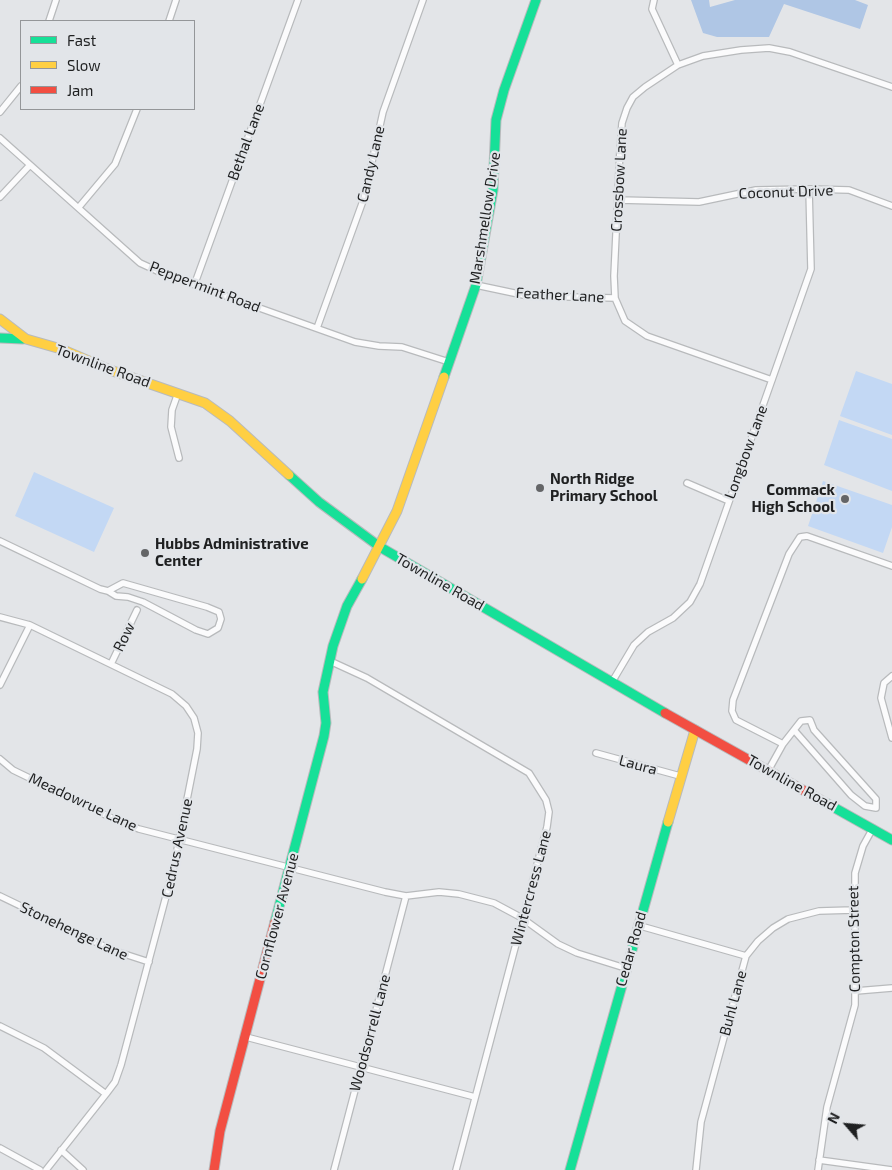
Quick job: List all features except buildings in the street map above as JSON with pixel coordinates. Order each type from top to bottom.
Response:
[{"type":"street","points":[[48,20],[56,0]]},
{"type":"street","points":[[169,20],[176,0]]},
{"type":"street","name":"Bethal Lane","points":[[195,283],[298,0]]},
{"type":"street","name":"Candy Lane","points":[[317,328],[364,198],[383,112],[423,0]]},
{"type":"street","name":"Marshmellow Drive","points":[[380,547],[397,510],[476,285],[492,190],[496,120],[504,90],[536,0]]},
{"type":"street","points":[[654,0],[652,9],[678,65]]},
{"type":"street","name":"Crossbow Lane","points":[[772,380],[648,336],[625,321],[615,298],[614,276],[621,132],[626,108],[645,87],[678,65],[713,55],[741,50],[769,48],[814,58],[892,87]]},
{"type":"street","points":[[0,112],[20,87]]},
{"type":"street","points":[[78,207],[116,164],[136,110]]},
{"type":"street","name":"Peppermint Road","points":[[0,138],[140,262],[164,274],[195,283],[355,342],[379,346],[402,346],[449,362]]},
{"type":"street","points":[[0,197],[30,165]]},
{"type":"street","name":"Coconut Drive","points":[[619,200],[699,202],[756,190],[809,189],[849,190],[892,206]]},
{"type":"street","name":"Longbow Lane","points":[[612,682],[634,645],[648,632],[673,618],[690,602],[700,584],[811,269],[809,189]]},
{"type":"street","name":"Feather Lane","points":[[476,285],[528,296],[615,298]]},
{"type":"street","name":"Townline Road","points":[[0,319],[26,339],[61,349],[110,370],[205,402],[230,421],[319,502],[380,547],[695,730],[892,840]]},
{"type":"street","points":[[0,338],[26,339]]},
{"type":"street","points":[[178,392],[172,410],[171,427],[179,458]]},
{"type":"street","points":[[687,483],[728,501]]},
{"type":"street","points":[[783,744],[736,720],[732,711],[739,685],[789,554],[800,537],[806,536],[892,566]]},
{"type":"street","points":[[0,541],[100,590],[143,602],[208,634],[218,628],[221,619],[219,612],[207,607],[123,583],[108,591]]},
{"type":"street","name":"Cornflower Avenue","points":[[214,1170],[220,1131],[324,736],[326,723],[323,692],[341,617],[380,547]]},
{"type":"street","name":"Row","points":[[110,664],[137,610]]},
{"type":"street","name":"Cedrus Avenue","points":[[0,617],[30,625],[172,694],[186,706],[194,718],[198,733],[197,750],[180,839],[122,1065],[115,1082],[46,1170]]},
{"type":"street","points":[[0,685],[30,625]]},
{"type":"street","name":"Wintercress Lane","points":[[330,661],[367,678],[529,773],[540,786],[549,812],[548,826],[456,1170]]},
{"type":"street","points":[[892,676],[884,683],[881,698],[892,738]]},
{"type":"street","points":[[768,770],[783,744],[801,721],[810,720],[814,730],[876,800],[876,808],[865,806],[851,795],[794,730]]},
{"type":"street","name":"Cedar Road","points":[[570,1170],[637,925],[695,730]]},
{"type":"street","name":"Laura","points":[[596,753],[680,776]]},
{"type":"street","name":"Meadowrue Lane","points":[[0,759],[13,770],[122,823],[352,885],[406,896],[439,892],[459,894],[494,903],[522,918],[558,944],[577,953],[625,968]]},
{"type":"street","name":"Compton Street","points":[[818,1170],[827,1107],[855,1004],[854,873],[863,846],[872,828]]},
{"type":"street","name":"Stonehenge Lane","points":[[0,896],[112,950],[149,962]]},
{"type":"street","name":"Woodsorrell Lane","points":[[334,1170],[406,896]]},
{"type":"street","name":"Buhl Lane","points":[[696,1170],[701,1122],[746,956],[758,941],[773,928],[788,919],[819,911],[853,910]]},
{"type":"street","points":[[637,925],[746,956]]},
{"type":"street","points":[[856,991],[892,988]]},
{"type":"street","points":[[0,1026],[44,1048],[106,1094]]},
{"type":"street","points":[[246,1037],[475,1097]]},
{"type":"street","points":[[0,1148],[40,1170]]},
{"type":"street","points":[[60,1150],[83,1170]]},
{"type":"street","points":[[819,1160],[892,1170]]},
{"type":"shaded area","points":[[691,0],[709,0],[710,7],[735,0],[855,0],[868,5],[860,29],[784,4],[769,37],[717,37],[703,33]]},
{"type":"shaded area","points":[[856,371],[892,384],[892,435],[840,416]]},
{"type":"shaded area","points":[[839,420],[892,439],[892,491],[824,465]]},
{"type":"shaded area","points":[[34,472],[114,508],[94,552],[15,516]]},
{"type":"shaded area","points":[[823,481],[892,505],[892,527],[883,553],[808,526]]},
{"type":"traffic: fast","points":[[444,377],[476,285],[493,190],[496,120],[504,90],[536,0]]},
{"type":"traffic: fast","points":[[0,338],[23,339]]},
{"type":"traffic: fast","points":[[289,475],[319,502],[380,547],[665,713]]},
{"type":"traffic: fast","points":[[275,922],[324,736],[326,723],[323,692],[333,646],[347,606],[362,579]]},
{"type":"traffic: fast","points":[[826,803],[892,840]]},
{"type":"traffic: fast","points":[[570,1170],[668,822]]},
{"type":"traffic: slow","points":[[0,319],[26,339],[61,349],[110,370],[205,403],[230,421],[289,475]]},
{"type":"traffic: slow","points":[[362,579],[397,511],[444,377]]},
{"type":"traffic: slow","points":[[668,822],[695,730]]},
{"type":"traffic: jam","points":[[665,713],[826,803]]},
{"type":"traffic: jam","points":[[214,1170],[220,1131],[275,922]]},
{"type":"place","name":"North Ridge Primary School","points":[[540,488]]},
{"type":"place","name":"Commack High School","points":[[845,499]]},
{"type":"place","name":"Hubbs Administrative Center","points":[[145,553]]}]
